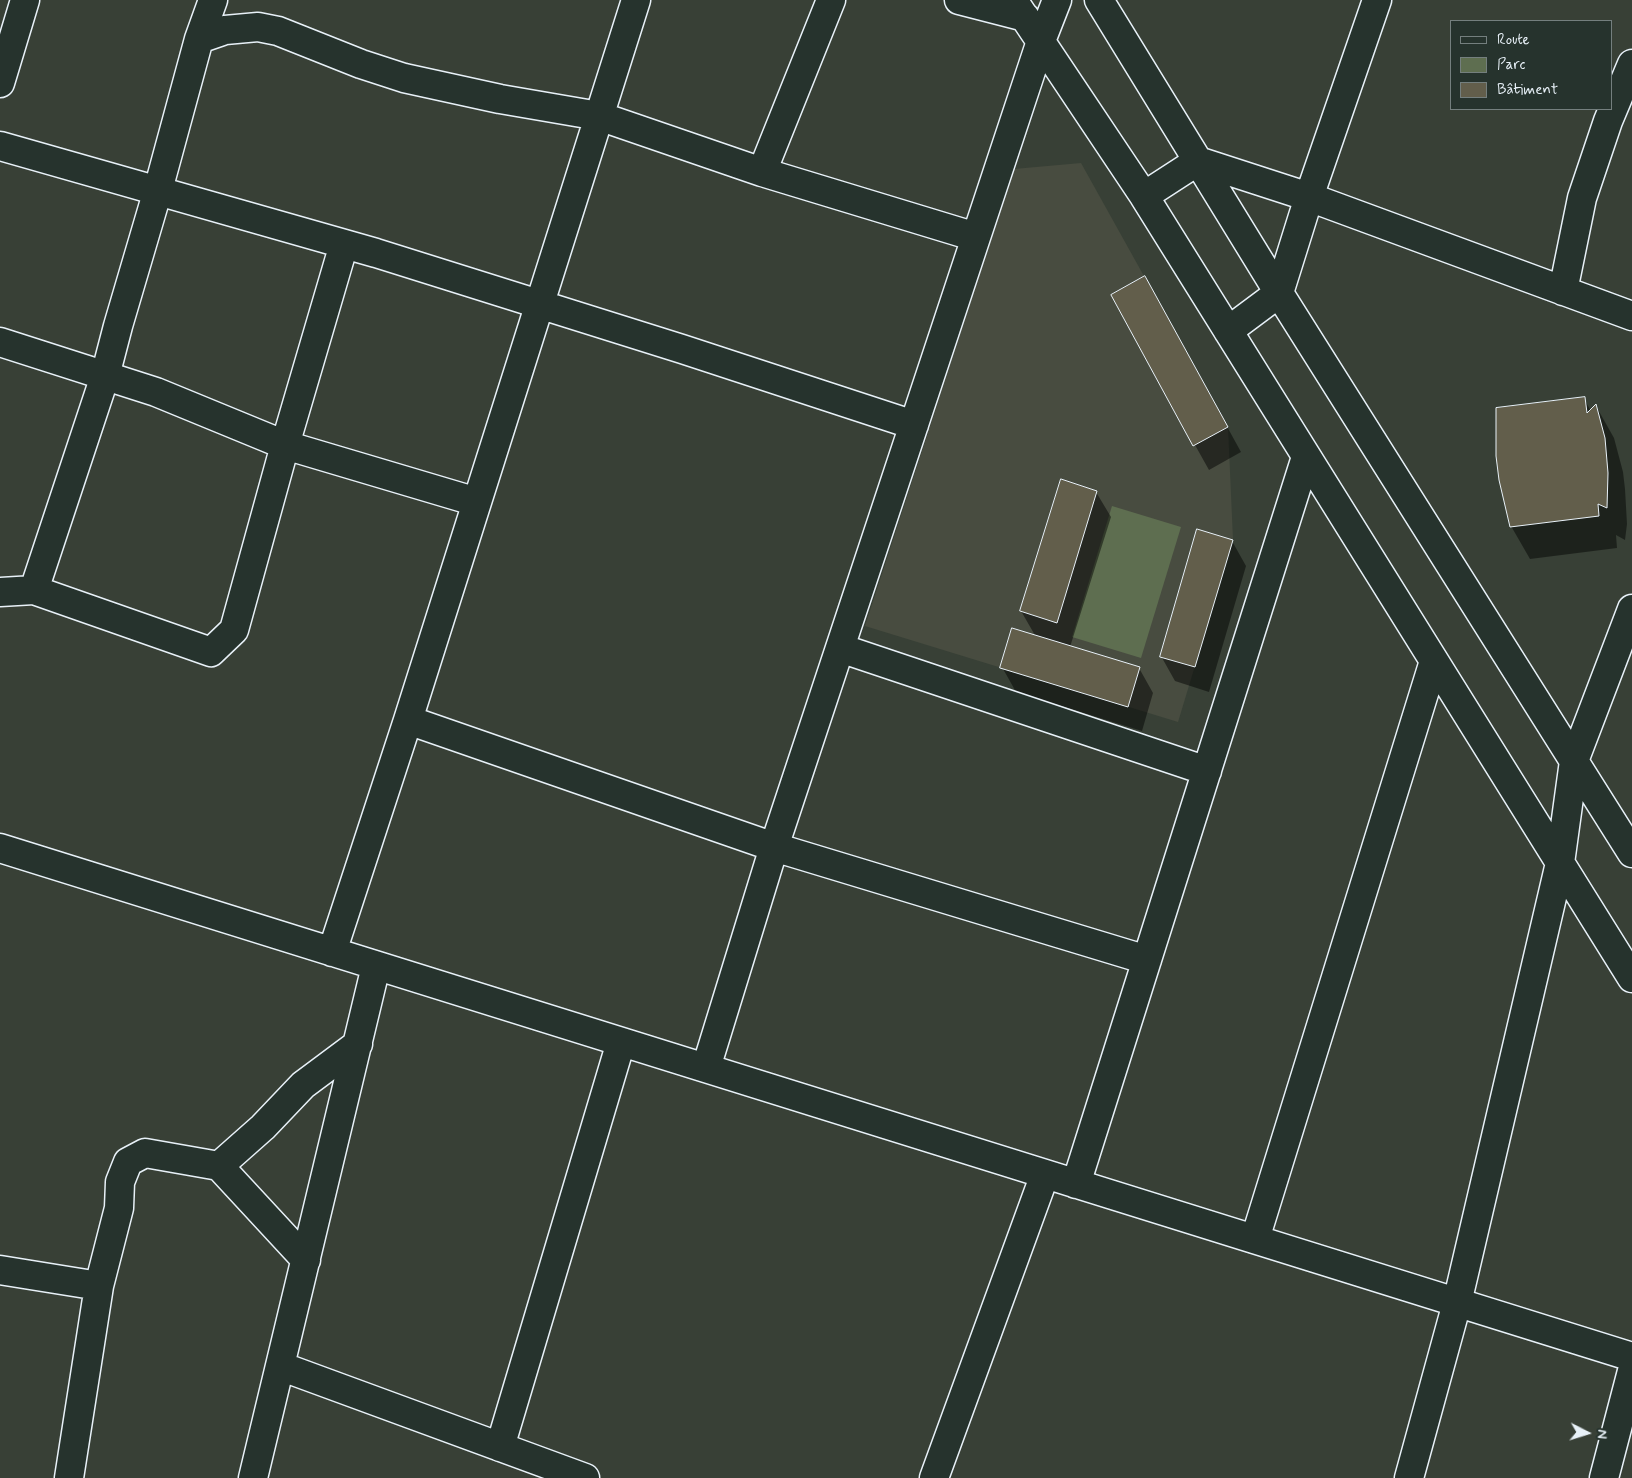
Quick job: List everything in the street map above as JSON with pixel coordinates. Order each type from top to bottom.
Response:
[{"type":"street","points":[[0,84],[25,0]]},
{"type":"street","points":[[34,590],[105,376],[158,190],[198,39],[213,0]]},
{"type":"street","points":[[332,952],[408,720],[636,0]]},
{"type":"street","points":[[762,172],[832,0]]},
{"type":"street","points":[[959,0],[1019,8],[1144,196],[1632,978]]},
{"type":"street","points":[[706,1068],[774,847],[1041,41],[1058,0]]},
{"type":"street","points":[[1099,0],[1279,293],[1632,853]]},
{"type":"street","points":[[1228,331],[1279,293],[1309,197],[1377,0]]},
{"type":"street","points":[[198,39],[236,28],[258,27],[278,31],[361,64],[404,78],[500,99],[599,116],[762,172],[976,238]]},
{"type":"street","points":[[1563,291],[1582,198],[1608,121],[1632,64]]},
{"type":"street","points":[[0,146],[344,244],[540,304],[914,425]]},
{"type":"street","points":[[1144,196],[1198,160]]},
{"type":"street","points":[[1198,160],[1309,197],[1632,316]]},
{"type":"street","points":[[0,592],[34,590],[211,652],[234,630],[285,445],[344,244]]},
{"type":"street","points":[[0,342],[156,392],[285,445],[477,502]]},
{"type":"street","points":[[1076,1184],[1306,458]]},
{"type":"street","points":[[1409,1478],[1457,1303],[1560,863],[1574,761],[1632,609]]},
{"type":"street","points":[[840,648],[1207,771]]},
{"type":"street","points":[[1255,1239],[1434,661]]},
{"type":"street","points":[[408,720],[774,847],[1148,960]]},
{"type":"street","points":[[0,848],[1632,1357]]},
{"type":"street","points":[[254,1478],[376,966]]},
{"type":"street","points":[[500,1446],[621,1042]]},
{"type":"street","points":[[219,1166],[263,1127],[304,1085],[358,1044]]},
{"type":"street","points":[[68,1478],[99,1286],[119,1208],[120,1182],[128,1162],[145,1152],[219,1166],[306,1260]]},
{"type":"street","points":[[934,1478],[1045,1174]]},
{"type":"street","points":[[0,1270],[99,1286]]},
{"type":"street","points":[[280,1366],[585,1478]]},
{"type":"street","points":[[1604,1478],[1632,1371]]},
{"type":"shaded area","points":[[1081,163],[1228,427],[1233,540],[1178,722],[865,626],[1014,169]]},
{"type":"green space","points":[[1112,506],[1181,527],[1141,658],[1072,637]]},
{"type":"building","points":[[1145,276],[1228,427],[1193,446],[1111,295]]},
{"type":"building","points":[[1585,397],[1587,413],[1596,404],[1605,438],[1608,473],[1607,508],[1598,504],[1599,516],[1510,527],[1499,480],[1496,456],[1496,408]]},
{"type":"building","points":[[1061,479],[1097,491],[1057,623],[1020,611]]},
{"type":"building","points":[[1197,529],[1233,540],[1195,667],[1160,657]]},
{"type":"building","points":[[1012,628],[1140,667],[1128,707],[1000,668]]}]
